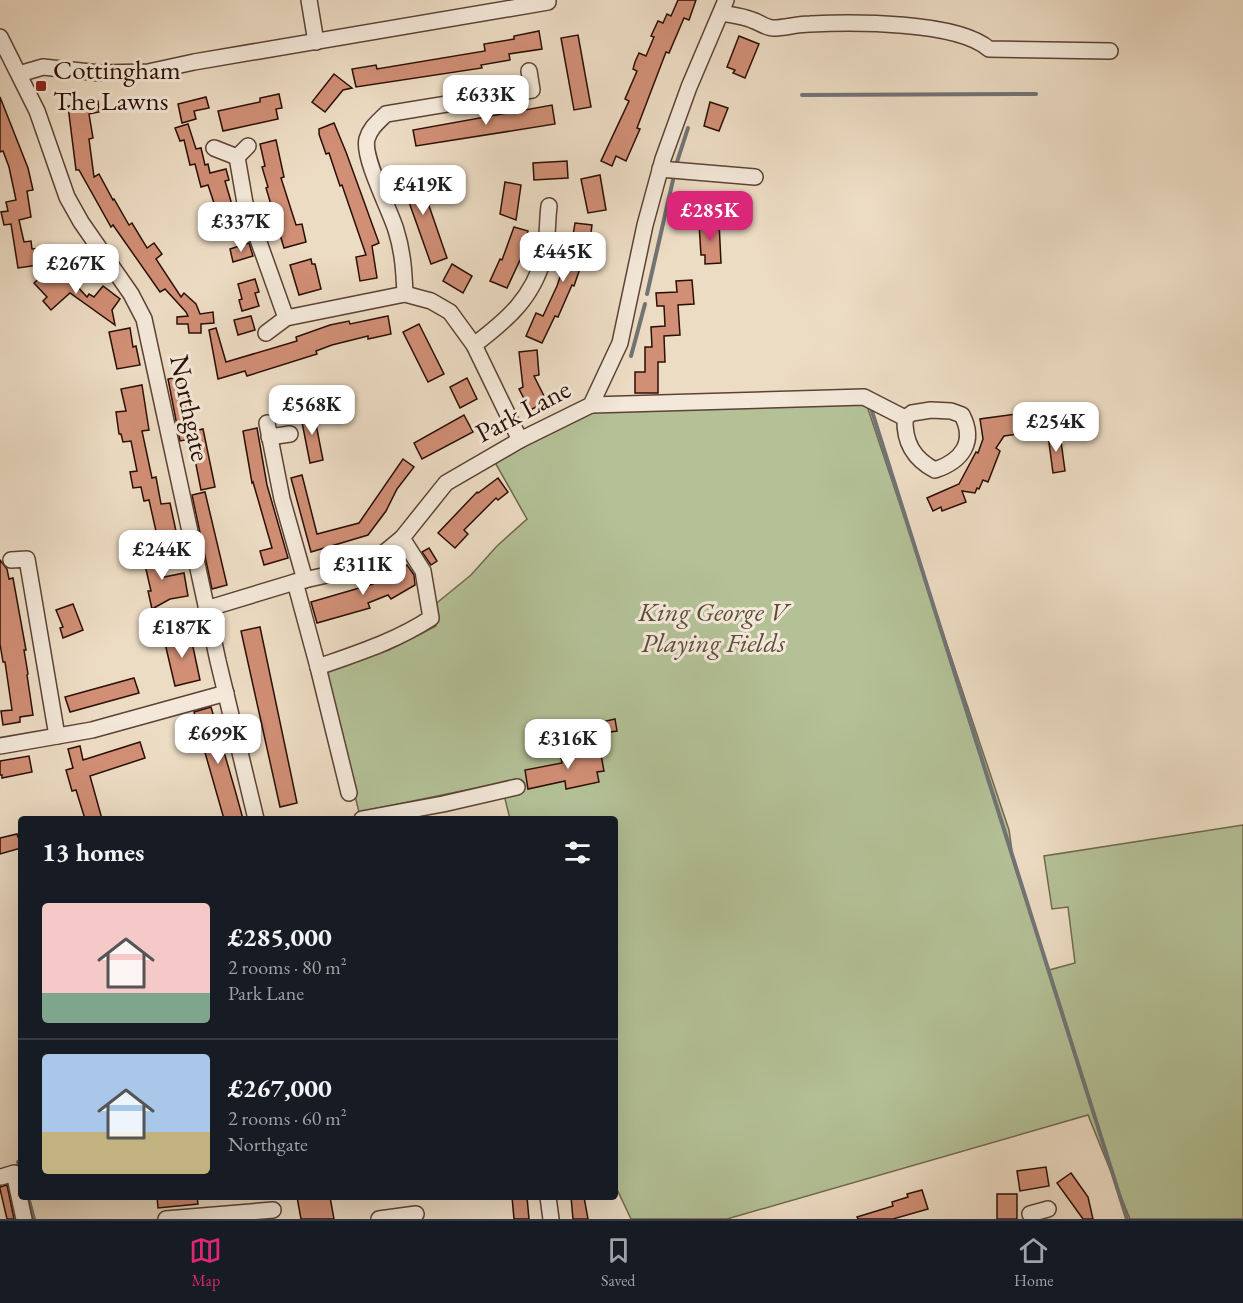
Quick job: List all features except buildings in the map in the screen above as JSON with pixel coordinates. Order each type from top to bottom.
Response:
[{"type":"street","points":[[309,0],[316,42]]},
{"type":"street","points":[[19,74],[43,67],[100,73],[148,72],[548,2],[548,0]]},
{"type":"street","points":[[724,6],[770,28],[807,24],[869,23],[954,33],[982,43],[988,49],[1110,51]]},
{"type":"street","name":"Park Lane","points":[[206,609],[300,581],[368,566],[402,538],[446,483],[520,440],[591,405],[621,343],[645,225],[660,169],[689,87],[724,6]]},
{"type":"street","name":"Northgate","points":[[0,37],[37,111],[67,197],[81,222],[131,294],[144,319],[206,609],[255,816]]},
{"type":"street","points":[[405,294],[404,261],[396,229],[373,173],[366,142],[372,128],[386,114],[532,90],[529,71]]},
{"type":"street","points":[[214,148],[243,152],[245,204],[286,318]]},
{"type":"street","points":[[660,169],[755,177]]},
{"type":"street","points":[[474,345],[502,324],[528,295],[544,256],[549,206]]},
{"type":"street","points":[[266,333],[286,318],[405,294],[431,301],[450,312],[474,345],[520,440]]},
{"type":"street","points":[[591,405],[864,397],[905,418]]},
{"type":"street","points":[[931,410],[951,411],[962,415],[968,426],[969,435],[959,457],[949,465],[935,470],[921,463],[910,447],[905,429],[905,418],[912,413],[931,410]]},
{"type":"street","points":[[290,434],[268,430],[318,667],[349,793]]},
{"type":"street","points":[[318,667],[406,635],[431,618],[423,571],[402,538]]},
{"type":"street","points":[[11,560],[27,559],[57,736]]},
{"type":"street","points":[[0,746],[92,730],[226,693]]},
{"type":"street","points":[[378,816],[518,787]]},
{"type":"street","points":[[0,1177],[14,1173],[18,1191]]},
{"type":"street","points":[[20,1200],[24,1219]]},
{"type":"street","points":[[548,1200],[551,1219]]},
{"type":"street","points":[[166,1219],[273,1209]]},
{"type":"street","points":[[379,1219],[416,1214]]},
{"type":"green space","name":"King George V Playing Fields","points":[[865,400],[1009,830],[1014,865],[1049,970],[1075,963],[1068,907],[1052,909],[1044,856],[1243,825],[1243,1219],[1130,1219],[1088,1115],[727,1219],[631,1219],[618,1191],[618,816],[509,816],[501,783],[359,812],[324,673],[330,667],[389,650],[436,626],[433,606],[471,575],[497,546],[527,519],[492,457],[591,405]]},
{"type":"waterway","points":[[802,95],[1036,94]]},
{"type":"waterway","points":[[676,165],[688,128]]},
{"type":"waterway","points":[[647,294],[673,180]]},
{"type":"waterway","points":[[631,356],[645,304]]},
{"type":"waterway","points":[[870,405],[1127,1219]]},
{"type":"waterway","points":[[29,1200],[34,1219]]},
{"type":"place","name":"Cottingham The Lawns","points":[[41,86]]}]
